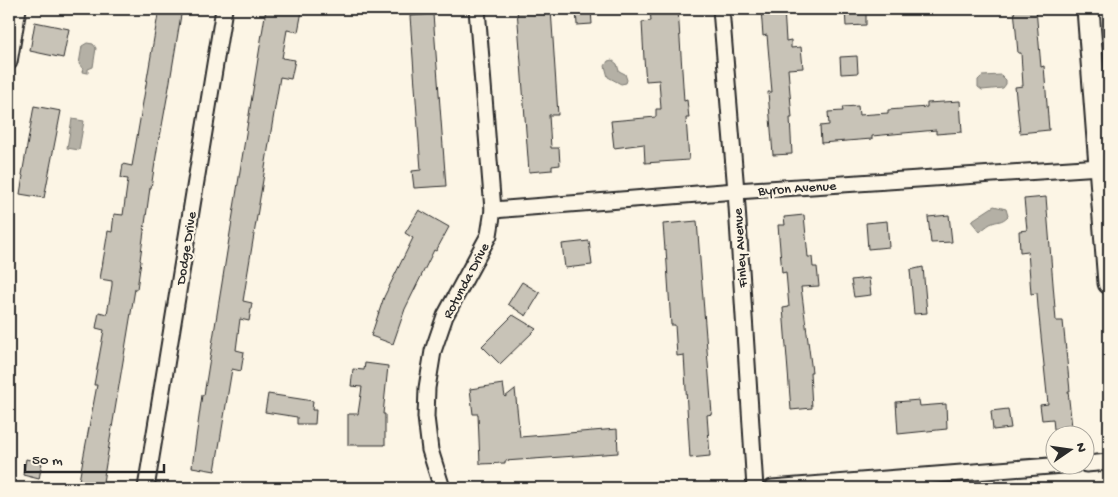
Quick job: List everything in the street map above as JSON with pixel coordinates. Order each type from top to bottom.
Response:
[{"type":"main road","points":[[1088,9],[1109,283]]},
{"type":"street","points":[[9,62],[18,9]]},
{"type":"street","name":"Dodge Drive","points":[[146,488],[224,9]]},
{"type":"street","name":"Rotunda Drive","points":[[442,488],[430,450],[426,417],[427,388],[432,351],[445,316],[489,235],[493,210],[476,9]]},
{"type":"street","name":"Finley Avenue","points":[[721,9],[736,191],[755,488]]},
{"type":"street","name":"Byron Avenue","points":[[493,210],[1100,166]]},
{"type":"street","points":[[1096,463],[1109,462]]},
{"type":"street","points":[[772,488],[1046,466]]},
{"type":"shaded area","points":[[87,43],[93,44],[96,48],[93,67],[88,69],[88,73],[82,72],[83,69],[79,64],[82,46]]},
{"type":"shaded area","points":[[612,60],[617,64],[619,71],[625,74],[626,83],[621,84],[608,77],[605,66],[608,61]]},
{"type":"shaded area","points":[[1001,75],[1006,80],[1003,88],[982,90],[978,87],[978,80],[982,76]]},
{"type":"shaded area","points":[[72,119],[84,121],[79,150],[67,148]]},
{"type":"shaded area","points":[[994,206],[1006,209],[1008,216],[1002,221],[990,224],[980,232],[971,221]]},
{"type":"building","points":[[159,9],[182,9],[150,188],[137,289],[135,289],[102,488],[78,486],[97,385],[94,385],[104,330],[96,328],[99,312],[107,314],[112,285],[112,281],[100,279],[108,231],[112,232],[114,214],[123,215],[128,179],[121,178],[123,164],[132,166]]},
{"type":"building","points":[[266,9],[302,11],[298,32],[287,30],[282,58],[295,60],[291,79],[280,77],[243,301],[252,303],[249,321],[240,319],[236,350],[244,352],[241,371],[232,369],[215,471],[192,467],[202,395],[204,395]]},
{"type":"building","points":[[517,9],[551,9],[558,115],[549,115],[551,148],[559,148],[560,165],[552,166],[552,170],[529,172]]},
{"type":"building","points":[[591,9],[592,24],[577,25],[576,10]]},
{"type":"building","points":[[650,9],[678,9],[684,101],[687,100],[689,118],[686,118],[689,160],[645,163],[644,144],[614,148],[611,121],[656,117],[656,109],[661,109],[659,80],[646,81],[642,22],[651,21]]},
{"type":"building","points":[[761,9],[784,9],[786,41],[791,40],[791,48],[801,47],[803,68],[788,69],[792,118],[790,118],[792,154],[773,155],[768,92],[772,92],[767,35],[763,36]]},
{"type":"building","points":[[845,9],[866,9],[866,25],[846,26]]},
{"type":"building","points":[[1014,9],[1036,9],[1041,67],[1044,66],[1049,130],[1020,133],[1015,87],[1023,86],[1021,53],[1018,53]]},
{"type":"building","points":[[433,14],[446,186],[414,188],[412,171],[421,170],[410,16]]},
{"type":"building","points":[[35,22],[69,29],[63,58],[30,51]]},
{"type":"building","points":[[857,56],[858,73],[841,74],[840,57]]},
{"type":"building","points":[[960,101],[962,132],[936,134],[936,130],[872,136],[872,139],[821,143],[820,126],[829,125],[828,112],[843,111],[842,107],[858,106],[859,115],[888,113],[888,110],[927,107],[927,103]]},
{"type":"building","points":[[34,106],[61,111],[44,198],[20,194]]},
{"type":"building","points":[[1046,197],[1056,321],[1063,321],[1072,424],[1054,424],[1053,419],[1042,420],[1040,405],[1048,404],[1037,293],[1031,294],[1028,251],[1020,252],[1019,231],[1027,230],[1024,199]]},
{"type":"building","points":[[419,210],[449,227],[436,251],[434,250],[405,309],[393,344],[371,336],[384,297],[413,238],[405,233]]},
{"type":"building","points":[[804,215],[808,257],[812,257],[813,267],[817,267],[819,286],[801,287],[812,372],[810,372],[812,408],[791,410],[783,308],[789,307],[786,272],[782,273],[778,225],[785,225],[784,217]]},
{"type":"building","points":[[949,215],[952,242],[931,243],[928,217]]},
{"type":"building","points":[[697,221],[712,414],[707,415],[710,456],[690,458],[684,355],[677,356],[675,325],[671,325],[663,224]]},
{"type":"building","points":[[887,221],[889,247],[868,249],[866,223]]},
{"type":"building","points":[[589,241],[592,265],[565,268],[562,244]]},
{"type":"building","points":[[923,267],[927,313],[914,314],[910,270]]},
{"type":"building","points":[[869,278],[871,295],[854,297],[851,280]]},
{"type":"building","points":[[522,282],[540,293],[526,316],[508,304]]},
{"type":"building","points":[[513,315],[536,329],[500,364],[482,346]]},
{"type":"building","points":[[365,363],[388,366],[383,414],[385,414],[385,445],[348,445],[348,414],[358,414],[362,387],[351,386],[353,369],[364,370]]},
{"type":"building","points":[[503,384],[505,397],[515,389],[520,437],[617,429],[618,453],[480,464],[478,414],[473,414],[470,389]]},
{"type":"building","points":[[268,394],[313,401],[312,410],[316,410],[315,424],[297,424],[297,417],[265,412]]},
{"type":"building","points":[[919,400],[920,406],[946,404],[947,429],[898,434],[896,402]]},
{"type":"building","points":[[1008,409],[1011,428],[993,430],[991,411]]},
{"type":"building","points":[[26,459],[42,463],[39,479],[23,475]]}]
